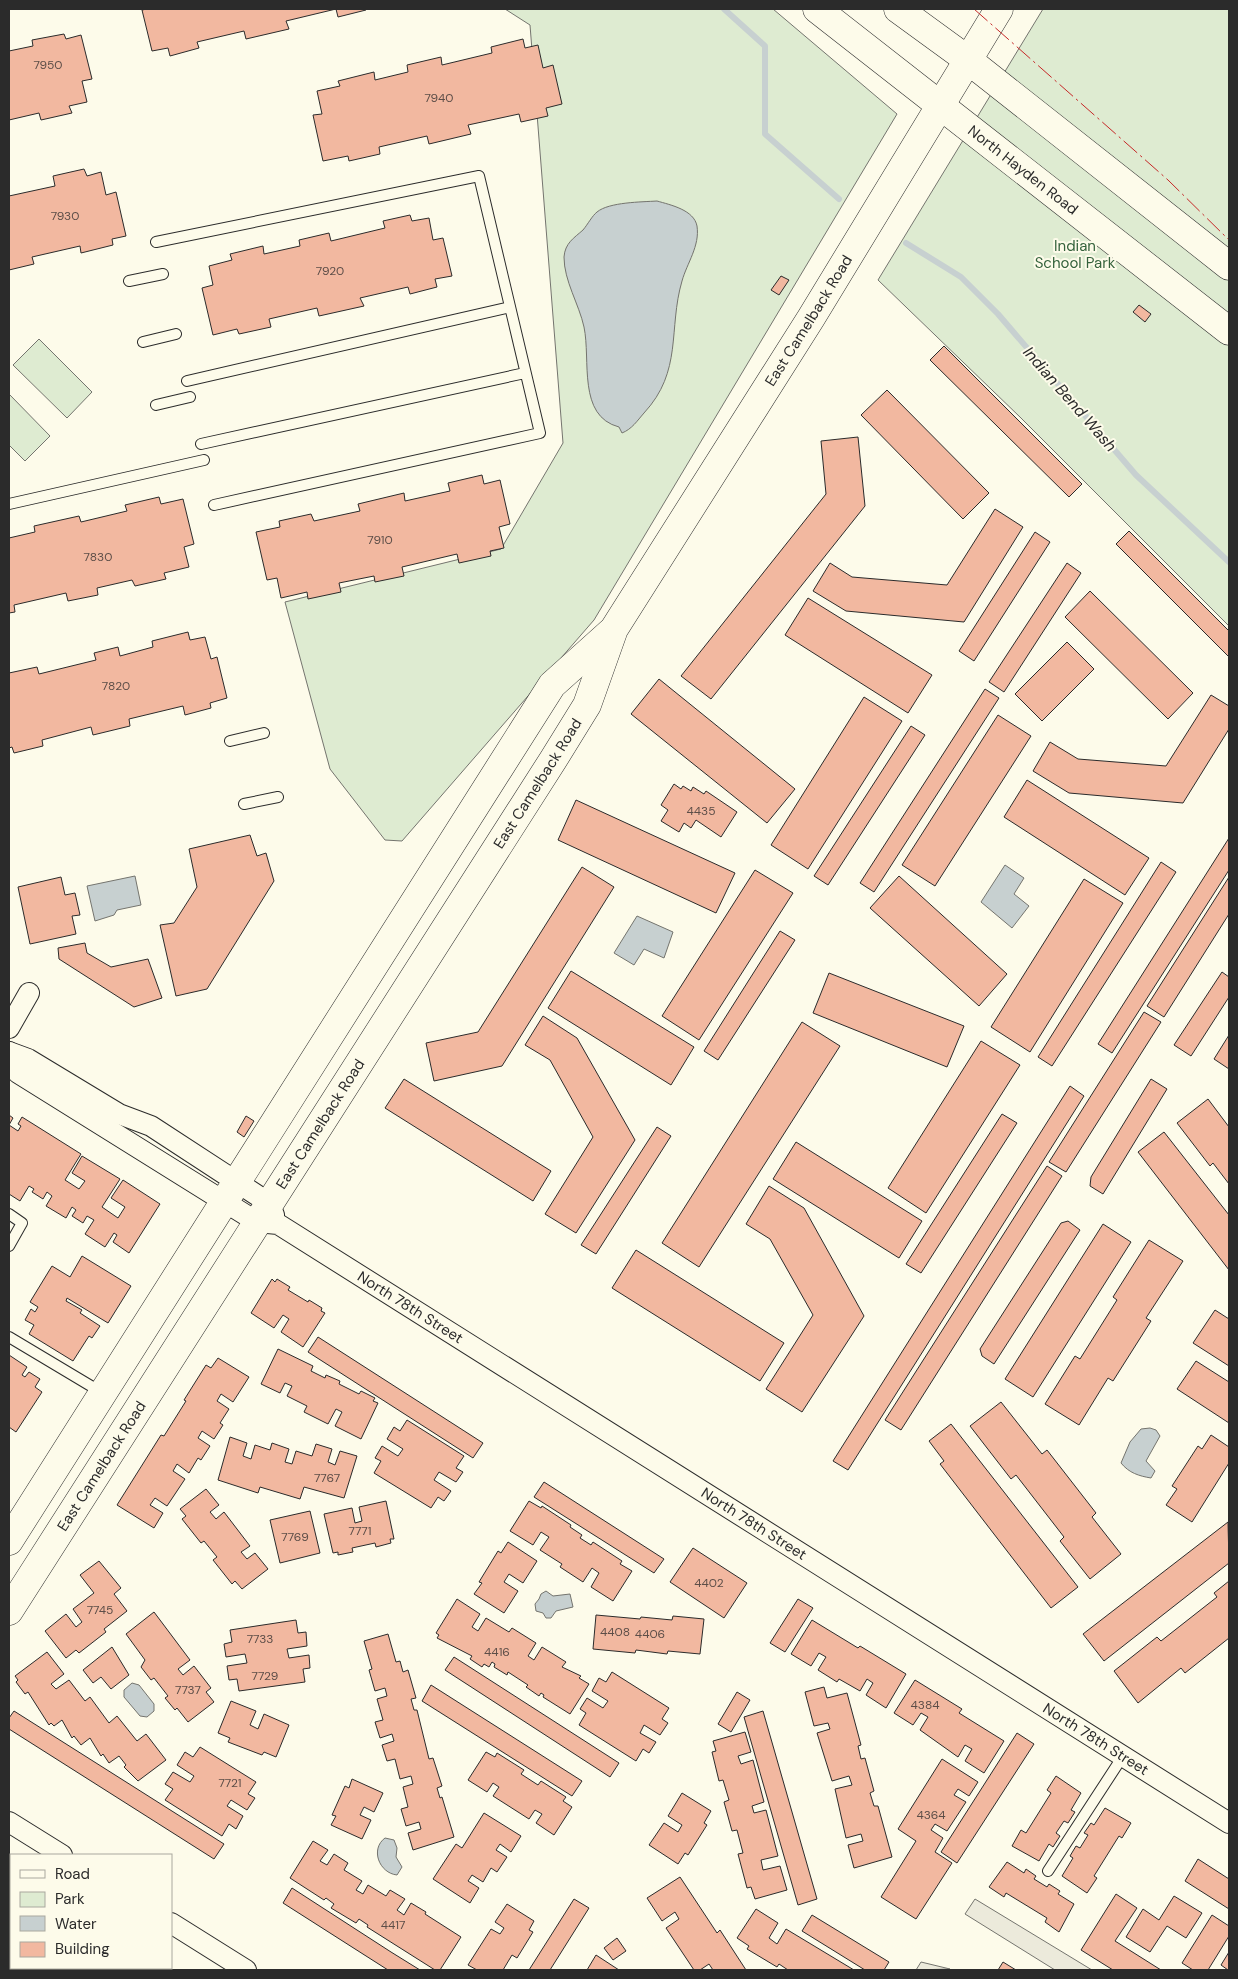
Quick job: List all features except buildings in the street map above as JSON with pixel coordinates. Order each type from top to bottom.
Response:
[{"type":"main road","name":"North Hayden Road","points":[[817,9],[1229,331]]},
{"type":"main road","points":[[898,9],[968,60],[1229,266]]},
{"type":"main road","name":"East Camelback Road","points":[[9,1611],[88,1486],[268,1216],[587,705],[614,630],[811,318],[999,9]]},
{"type":"main road","name":"East Camelback Road","points":[[9,1541],[552,685],[614,630]]},
{"type":"main road","points":[[60,1458],[88,1486]]},
{"type":"street","points":[[9,1028],[28,994]]},
{"type":"street","name":"North 78th Street","points":[[9,1052],[28,1059],[119,1114],[152,1126],[232,1191],[268,1216],[1123,1756],[1228,1818]]},
{"type":"street","points":[[9,1822],[60,1854]]},
{"type":"street","points":[[172,1924],[246,1970]]},
{"type":"lane","points":[[156,242],[479,176],[540,433],[214,505]]},
{"type":"lane","points":[[129,281],[163,274]]},
{"type":"lane","points":[[187,381],[510,307]]},
{"type":"lane","points":[[143,342],[176,334]]},
{"type":"lane","points":[[201,444],[525,373]]},
{"type":"lane","points":[[156,405],[190,397]]},
{"type":"lane","points":[[9,504],[204,460]]},
{"type":"lane","points":[[230,741],[264,733]]},
{"type":"lane","points":[[244,804],[278,797]]},
{"type":"lane","points":[[9,1214],[22,1223],[9,1246]]},
{"type":"lane","points":[[9,1337],[102,1393]]},
{"type":"lane","points":[[1048,1871],[1123,1756]]},
{"type":"green space","points":[[505,9],[773,9],[897,114],[594,620],[402,841],[385,840],[330,769],[285,602],[501,549],[563,443],[530,25]]},
{"type":"green space","name":"Indian School Park","points":[[1043,9],[1229,9],[1229,626],[1021,418],[878,280]]},
{"type":"green space","points":[[39,339],[92,392],[67,418],[13,365]]},
{"type":"green space","points":[[9,394],[50,436],[25,461],[9,445]]},
{"type":"shaded area","points":[[975,1899],[1092,1970],[1055,1970],[965,1914]]},
{"type":"shaded area","points":[[921,1962],[950,1969],[916,1970]]},
{"type":"water","points":[[657,201],[687,212],[695,220],[697,240],[682,281],[672,349],[664,381],[656,397],[644,413],[632,427],[622,433],[619,427],[606,421],[597,411],[591,399],[588,385],[584,327],[566,275],[564,257],[570,241],[602,209],[626,203]]},
{"type":"water","points":[[1005,865],[1024,878],[1014,894],[1029,906],[1012,928],[981,902]]},
{"type":"water","points":[[135,876],[141,905],[117,910],[114,915],[95,921],[87,886]]},
{"type":"water","points":[[637,916],[673,932],[664,958],[644,949],[634,965],[614,953]]},
{"type":"water","points":[[1150,1428],[1156,1430],[1160,1436],[1146,1461],[1155,1471],[1151,1478],[1135,1474],[1121,1463],[1130,1442],[1141,1429]]},
{"type":"water","points":[[546,1591],[553,1596],[570,1594],[573,1607],[556,1611],[551,1618],[546,1618],[543,1613],[536,1611],[535,1604],[541,1594]]},
{"type":"water","points":[[132,1683],[139,1685],[154,1704],[154,1711],[147,1717],[140,1716],[124,1697],[124,1690]]},
{"type":"water","points":[[385,1838],[394,1840],[397,1848],[396,1857],[402,1867],[397,1875],[385,1870],[377,1854],[380,1843]]},
{"type":"waterway","name":"Indian Bend Wash","points":[[724,9],[765,46],[765,134],[839,199]]},
{"type":"waterway","name":"Indian Bend Wash","points":[[906,243],[961,277],[998,314],[1136,475],[1229,562]]},
{"type":"power","points":[[974,9],[1168,180],[1229,240]]}]
